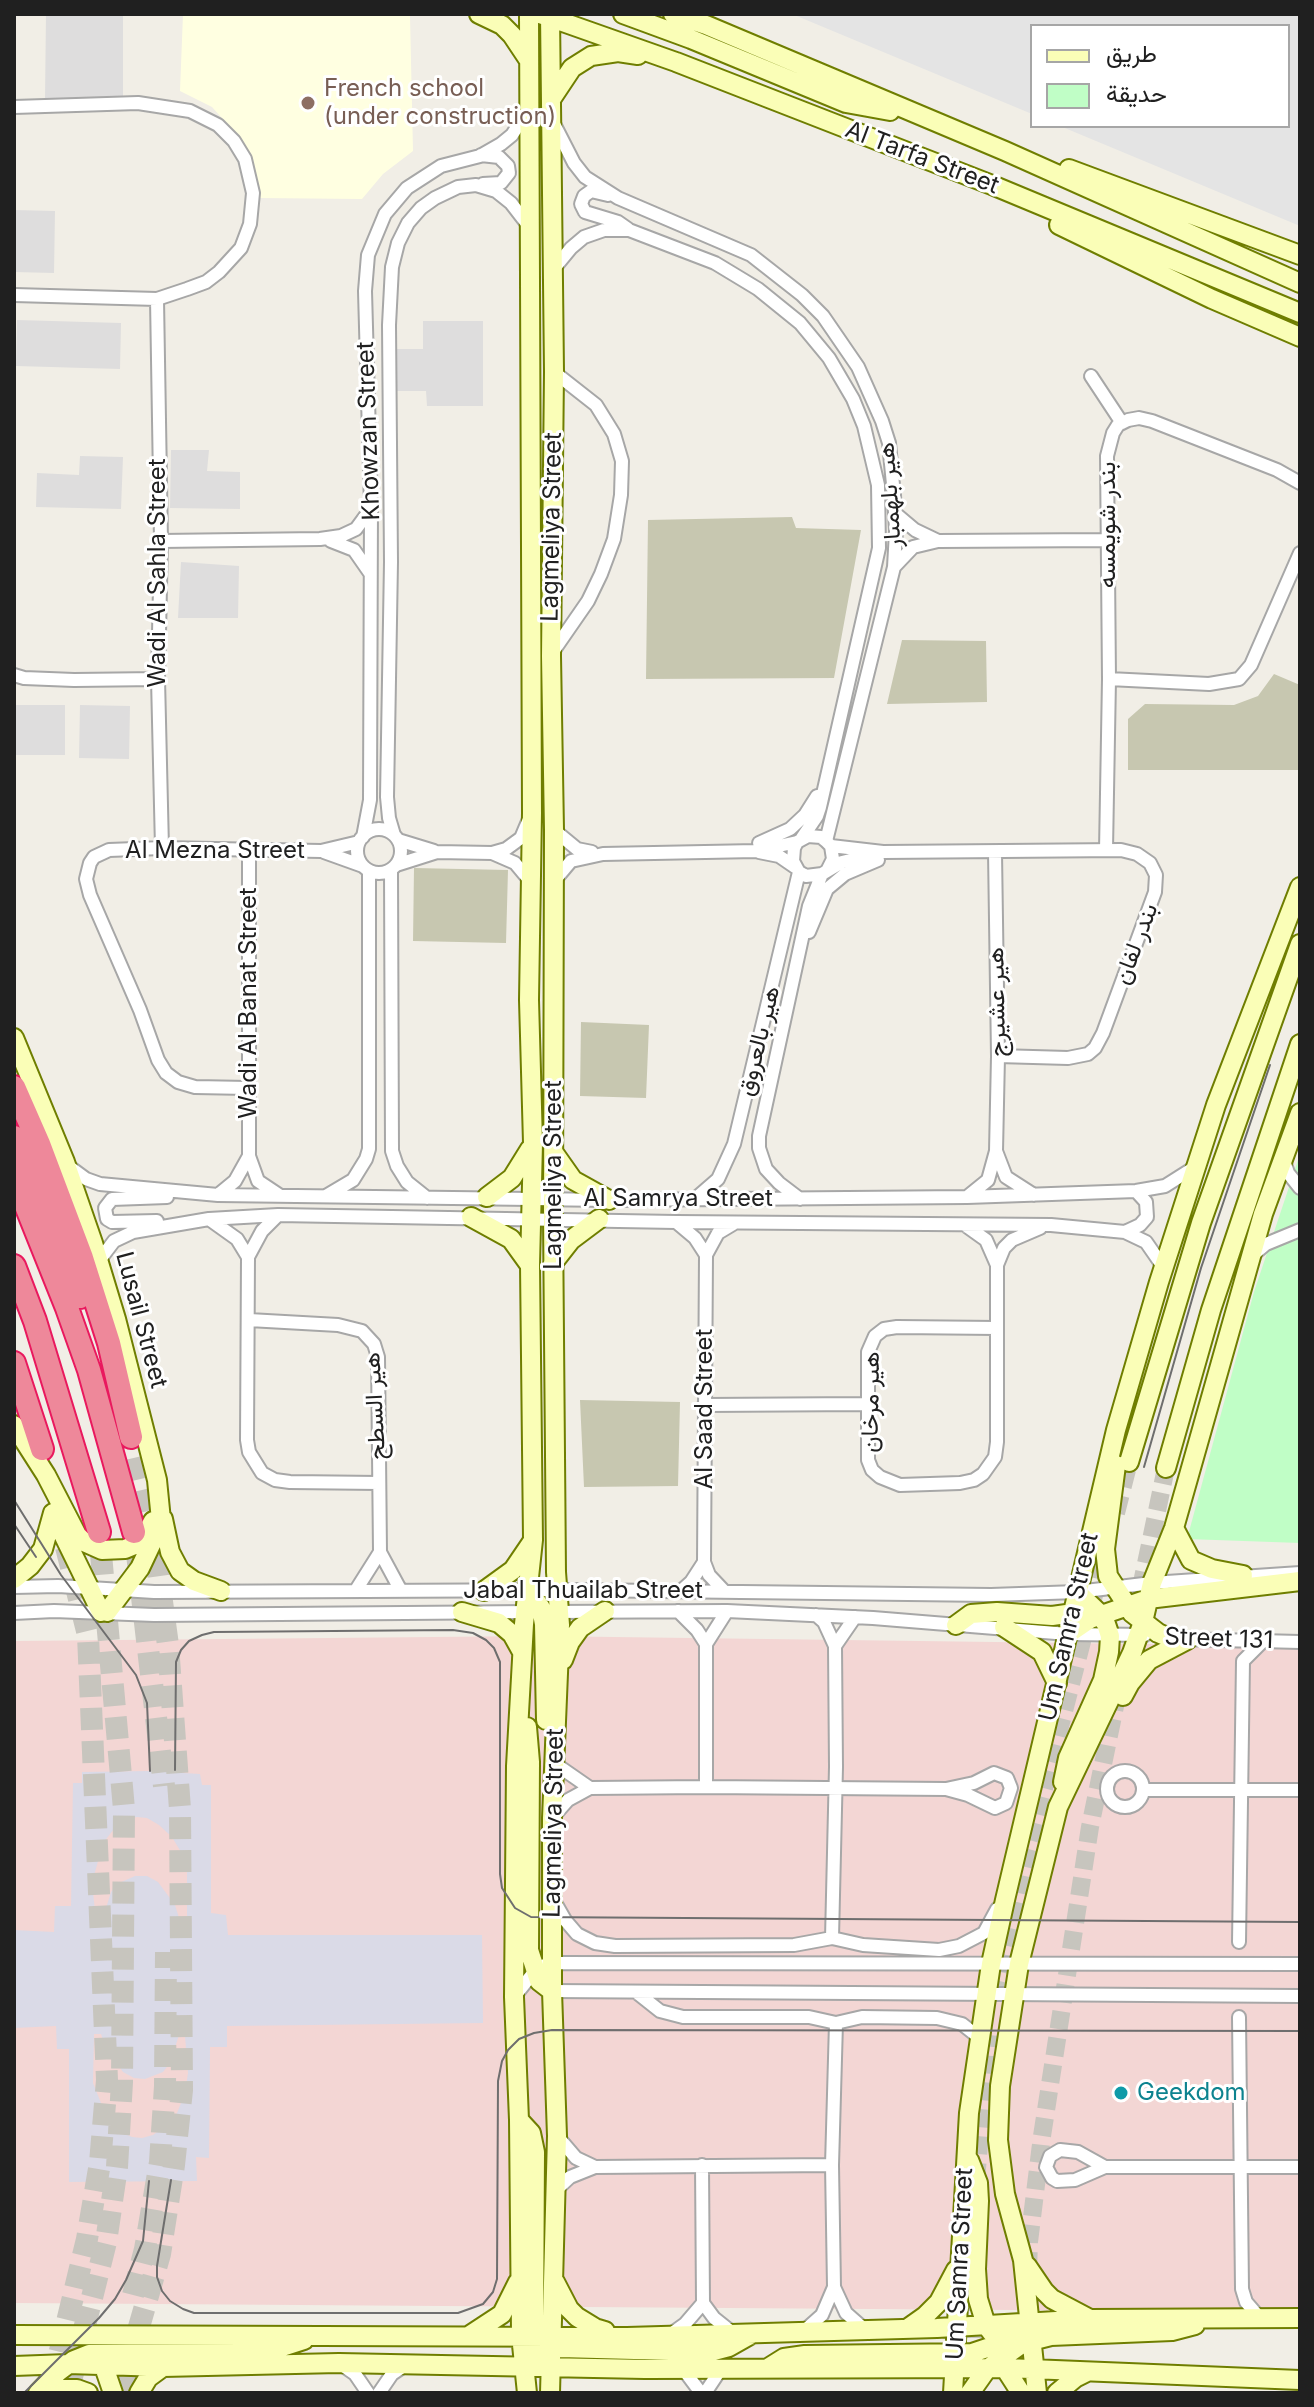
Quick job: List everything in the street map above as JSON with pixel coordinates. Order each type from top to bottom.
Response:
[{"type":"highway","points":[[14,1087],[82,1258],[109,1343],[131,1437],[73,1279],[14,1137]]},
{"type":"highway","points":[[14,1176],[89,1370],[134,1532]]},
{"type":"highway","points":[[14,1266],[35,1321],[99,1532]]},
{"type":"highway","points":[[14,1363],[42,1449],[23,1430],[14,1410]]},
{"type":"street","points":[[479,14],[502,25],[528,59]]},
{"type":"street","name":"Lagmeliya Street","points":[[529,14],[532,813],[529,1000],[533,1143],[530,1219],[533,1540],[543,1612],[560,1670],[552,1818],[553,1899],[543,1967]]},
{"type":"street","points":[[623,14],[846,103],[909,113]]},
{"type":"street","name":"Al Tarfa Street","points":[[673,14],[706,25],[1005,151],[1300,283]]},
{"type":"street","points":[[685,14],[706,25]]},
{"type":"street","name":"Lagmeliya Street","points":[[540,1586],[554,1198],[551,656],[554,372],[546,15]]},
{"type":"street","name":"Al Tarfa Street","points":[[546,15],[992,185],[1300,313]]},
{"type":"street","points":[[550,108],[572,68],[591,56],[618,52],[676,62]]},
{"type":"street","points":[[14,107],[138,103],[190,111],[218,125],[234,141],[245,159],[253,193],[246,238],[231,262],[206,282],[157,299],[14,295]]},
{"type":"street","name":"Khowzan Street","points":[[361,840],[370,800],[371,507],[365,291],[368,255],[385,214],[407,188],[441,166],[480,156],[501,144],[512,135],[529,107]]},
{"type":"street","name":"هير بلهمبار","points":[[550,108],[574,163],[585,177],[618,198],[751,255],[791,285],[823,316],[858,367],[882,421],[889,443],[896,514],[894,567],[828,843]]},
{"type":"street","points":[[1005,151],[1093,177],[1300,255]]},
{"type":"street","name":"Khowzan Street","points":[[396,838],[389,818],[387,797],[391,562],[389,325],[392,267],[398,243],[408,223],[421,208],[458,187],[501,183],[509,173],[508,166],[499,157],[480,156]]},
{"type":"street","points":[[476,185],[496,191],[530,226]]},
{"type":"street","points":[[992,185],[1057,224],[1300,337]]},
{"type":"street","points":[[618,198],[591,191],[584,196],[581,204],[585,212],[592,216],[618,222],[629,230]]},
{"type":"street","name":"هير بلهمبار","points":[[552,271],[584,237],[595,232],[629,230],[715,263],[738,275],[800,323],[843,379],[864,426],[878,485],[879,548],[817,816],[800,840]]},
{"type":"street","name":"Wadi Al Sahla Street","points":[[157,299],[161,541],[158,679],[162,848]]},
{"type":"street","points":[[551,656],[588,601],[614,539],[622,461],[614,434],[596,405],[554,372]]},
{"type":"street","points":[[1091,376],[1122,423],[1139,418],[1152,421],[1277,470],[1300,483]]},
{"type":"street","name":"بندر شويمسه","points":[[1106,850],[1109,679],[1107,456],[1113,433],[1122,423]]},
{"type":"street","points":[[161,541],[320,539],[349,534],[363,522],[371,507]]},
{"type":"street","points":[[896,514],[915,530],[938,541]]},
{"type":"street","points":[[320,539],[339,542],[354,550],[371,575]]},
{"type":"street","points":[[894,567],[913,547],[938,541],[1106,540]]},
{"type":"street","points":[[1109,679],[1209,684],[1239,679],[1251,665],[1300,553]]},
{"type":"street","points":[[14,675],[74,680],[158,679]]},
{"type":"street","name":"هير بلهمبار","points":[[726,851],[768,841],[799,822],[812,806],[831,759]]},
{"type":"street","points":[[324,1197],[353,1180],[369,1149],[366,868],[358,855],[361,840],[378,830],[437,852],[492,853],[506,849],[521,838],[532,813]]},
{"type":"street","points":[[554,830],[577,849],[603,854]]},
{"type":"street","points":[[554,883],[561,870],[571,861],[603,854],[756,851],[779,856],[806,876],[824,873],[833,859],[828,843],[815,835],[756,851]]},
{"type":"street","points":[[396,838],[401,853],[393,868],[392,1151],[407,1182],[427,1198]]},
{"type":"street","name":"Al Mezna Street","points":[[248,1088],[195,1087],[178,1082],[166,1073],[90,895],[86,873],[94,857],[109,850],[321,851],[361,840]]},
{"type":"street","points":[[797,869],[792,854],[800,840]]},
{"type":"street","name":"بندر لفان","points":[[828,843],[883,852]]},
{"type":"street","name":"بندر لفان","points":[[824,873],[842,862],[883,852],[908,851],[1106,850],[1137,854],[1150,863],[1156,875],[1155,892],[1099,1043],[1092,1051],[1078,1057],[998,1056]]},
{"type":"street","name":"Wadi Al Banat Street","points":[[249,851],[249,1156]]},
{"type":"street","name":"Al Mezna Street","points":[[321,851],[366,868]]},
{"type":"street","name":"هير بالعروق","points":[[800,944],[809,933],[827,889],[836,881],[868,863],[908,851]]},
{"type":"street","points":[[366,868],[380,873],[437,852]]},
{"type":"street","name":"هير عشيرج","points":[[967,1197],[988,1180],[996,1151],[995,852]]},
{"type":"street","points":[[492,853],[515,863],[530,881]]},
{"type":"street","name":"هير بالعروق","points":[[695,1199],[718,1179],[734,1144],[797,869]]},
{"type":"street","name":"هير بالعروق","points":[[800,1199],[772,1177],[759,1148],[759,1136],[809,906],[824,873]]},
{"type":"street","name":"Um Samra Street","points":[[953,2393],[966,2154],[991,1964],[1005,1900],[1116,1430],[1195,1167],[1300,887]]},
{"type":"street","points":[[1129,1462],[1201,1223],[1300,944]]},
{"type":"street","name":"Lusail Street","points":[[14,1038],[65,1162],[116,1319],[160,1503],[161,1520],[154,1541],[140,1568],[104,1612]]},
{"type":"street","points":[[1166,1468],[1211,1310],[1300,1044]]},
{"type":"street","name":"Um Samra Street","points":[[1037,2393],[1023,2260],[1005,2194],[998,2140],[1000,2086],[1019,1964],[1045,1854],[1064,1792],[1141,1628],[1150,1591],[1174,1528],[1263,1214],[1300,1113]]},
{"type":"street","points":[[487,1197],[501,1189],[517,1173],[533,1143]]},
{"type":"street","points":[[996,1151],[1006,1177],[1036,1196]]},
{"type":"street","points":[[554,1153],[573,1180],[609,1200]]},
{"type":"street","points":[[248,1257],[237,1239],[209,1219],[118,1223],[107,1219],[105,1208],[107,1203],[118,1198],[218,1195],[235,1181],[249,1156]]},
{"type":"street","points":[[249,1156],[258,1181],[283,1197]]},
{"type":"street","points":[[1284,1161],[1288,1173],[1300,1188]]},
{"type":"street","name":"Al Samrya Street","points":[[65,1162],[86,1179],[100,1184],[218,1195],[609,1200],[1036,1196],[1136,1191],[1165,1186],[1195,1167]]},
{"type":"street","points":[[1125,1232],[1140,1225],[1147,1217],[1146,1202],[1136,1191]]},
{"type":"street","points":[[278,1215],[262,1231],[248,1257],[249,1452],[262,1473],[275,1480],[379,1483]]},
{"type":"street","name":"Al Samrya Street","points":[[98,1262],[106,1249],[125,1235],[209,1219],[278,1215],[1051,1225],[1125,1232]]},
{"type":"street","points":[[471,1217],[511,1239],[530,1265]]},
{"type":"street","points":[[553,1263],[571,1240],[599,1219]]},
{"type":"street","points":[[676,1222],[695,1238],[706,1255],[718,1233],[736,1222]]},
{"type":"street","points":[[964,1224],[986,1240],[997,1265]]},
{"type":"street","points":[[997,1265],[1004,1248],[1012,1240],[1051,1225]]},
{"type":"street","points":[[1253,1255],[1266,1244],[1300,1230]]},
{"type":"street","points":[[1125,1232],[1146,1242],[1164,1268]]},
{"type":"street","name":"Al Saad Street","points":[[704,1562],[706,1255]]},
{"type":"street","name":"هير مرخان","points":[[997,1265],[997,1328],[995,1457],[983,1474],[974,1480],[900,1485],[880,1477],[868,1460],[868,1352],[875,1336],[884,1329],[897,1327],[997,1328]]},
{"type":"street","name":"هير السطح","points":[[249,1320],[338,1325],[368,1335],[378,1357],[380,1552],[401,1591]]},
{"type":"street","points":[[704,1405],[867,1404]]},
{"type":"street","points":[[14,1425],[46,1475],[77,1535],[93,1547],[112,1551],[137,1544],[150,1527],[160,1503]]},
{"type":"street","points":[[1116,1430],[1116,1473],[1105,1549],[1106,1568],[1141,1628],[1179,1640]]},
{"type":"street","points":[[14,1437],[104,1612]]},
{"type":"street","points":[[160,1503],[174,1562],[180,1571],[194,1581],[221,1591]]},
{"type":"street","points":[[14,1579],[30,1566],[43,1549],[53,1513]]},
{"type":"street","points":[[1174,1528],[1191,1560],[1212,1569],[1243,1575]]},
{"type":"street","points":[[484,1591],[513,1570],[533,1540]]},
{"type":"street","points":[[356,1590],[380,1552]]},
{"type":"street","points":[[681,1591],[704,1562]]},
{"type":"street","points":[[704,1562],[709,1575],[725,1592]]},
{"type":"street","points":[[1068,1634],[1121,1598],[1243,1575],[1300,1573]]},
{"type":"street","points":[[1150,1591],[1300,1581]]},
{"type":"street","points":[[540,1586],[546,1736],[554,1760],[590,1788]]},
{"type":"street","name":"Jabal Thuailab Street","points":[[14,1587],[484,1591],[540,1586],[991,1595],[1077,1592],[1121,1598]]},
{"type":"street","points":[[1064,1792],[1065,1767],[1103,1680],[1110,1636],[1098,1612],[1077,1592]]},
{"type":"street","points":[[560,1670],[575,1634],[588,1621],[605,1611]]},
{"type":"street","points":[[678,1611],[706,1644]]},
{"type":"street","points":[[706,1787],[706,1644],[727,1611]]},
{"type":"street","name":"Jabal Thuailab Street","points":[[14,1613],[727,1611],[1110,1636],[1141,1628]]},
{"type":"street","points":[[462,1612],[499,1623],[512,1634],[523,1653]]},
{"type":"street","name":"Lagmeliya Street","points":[[539,2363],[521,2276],[514,1997],[516,1766],[523,1653],[543,1612]]},
{"type":"street","points":[[956,1625],[971,1614],[1072,1615],[1098,1612]]},
{"type":"street","points":[[816,1615],[824,1622],[835,1646],[836,1787],[832,1938]]},
{"type":"street","points":[[835,1646],[855,1617]]},
{"type":"street","points":[[1004,1627],[1042,1652],[1057,1683]]},
{"type":"street","points":[[1083,1757],[1101,1743],[1130,1683],[1144,1665],[1179,1640]]},
{"type":"street","name":"Street 131","points":[[1179,1640],[1300,1642]]},
{"type":"street","points":[[1223,1642],[1243,1661]]},
{"type":"street","points":[[1239,1942],[1243,1661],[1262,1642]]},
{"type":"street","points":[[521,1700],[530,1762],[528,1942],[543,1967],[539,1981],[552,1991],[1300,1996]]},
{"type":"street","points":[[552,1818],[568,1800],[590,1788],[946,1789],[974,1783],[994,1773],[1007,1778],[1011,1788],[1006,1803],[995,1808],[946,1789]]},
{"type":"street","points":[[1144,1790],[1300,1790]]},
{"type":"street","points":[[553,1899],[577,1934],[605,1945],[794,1945],[832,1938],[863,1945],[949,1949],[968,1943],[984,1933],[995,1911],[1005,1900]]},
{"type":"street","points":[[514,1997],[543,1967],[1300,1964]]},
{"type":"street","points":[[539,2363],[554,2279],[557,2136],[552,1991]]},
{"type":"street","points":[[636,1992],[653,2008],[675,2016],[809,2017],[836,2023],[862,2017],[946,2018],[962,2024],[981,2039]]},
{"type":"street","points":[[897,1995],[897,2017]]},
{"type":"street","points":[[1239,2017],[1242,2289],[1246,2302],[1259,2317]]},
{"type":"street","points":[[836,2023],[832,2165],[834,2287],[846,2313],[863,2328]]},
{"type":"street","points":[[519,2120],[531,2133],[535,2152],[539,2363]]},
{"type":"street","points":[[557,2136],[576,2158],[595,2167]]},
{"type":"street","points":[[966,2154],[978,2183],[977,2285],[980,2307],[998,2357],[1021,2393]]},
{"type":"street","points":[[702,2165],[703,2303],[714,2318],[734,2334]]},
{"type":"street","points":[[555,2191],[570,2177],[595,2167],[832,2165]]},
{"type":"street","points":[[1105,2167],[1300,2167]]},
{"type":"street","points":[[1023,2260],[1052,2299],[1090,2319]]},
{"type":"street","points":[[908,2328],[939,2302],[959,2262]]},
{"type":"street","points":[[470,2335],[502,2314],[521,2276]]},
{"type":"street","points":[[554,2279],[569,2309],[584,2323],[627,2337]]},
{"type":"street","points":[[804,2331],[822,2315],[834,2287]]},
{"type":"street","points":[[38,2393],[68,2364],[81,2356],[163,2367],[539,2363],[766,2369],[784,2358],[805,2355],[955,2362],[998,2357],[1031,2341],[1051,2336],[1187,2328],[1218,2318],[1237,2301],[1242,2289]]},
{"type":"street","points":[[671,2334],[685,2324],[703,2303]]},
{"type":"street","points":[[539,2363],[627,2337],[671,2334],[957,2327],[1090,2319],[1300,2318]]},
{"type":"street","points":[[970,2393],[1029,2321]]},
{"type":"street","points":[[957,2327],[998,2357],[1033,2369],[1300,2380]]},
{"type":"street","points":[[68,2364],[15,2366],[20,2351],[16,2335],[470,2335],[539,2363],[710,2352],[729,2347],[754,2333]]},
{"type":"street","points":[[101,2360],[250,2353],[289,2346],[313,2335]]},
{"type":"street","points":[[54,2336],[79,2343],[101,2360],[113,2393]]},
{"type":"street","points":[[339,2363],[355,2374],[368,2393]]},
{"type":"street","points":[[379,2393],[392,2374],[407,2363]]},
{"type":"street","points":[[139,2393],[148,2378],[163,2367]]},
{"type":"street","points":[[683,2369],[703,2393],[721,2369]]},
{"type":"street","points":[[1057,2393],[1075,2378],[1090,2371]]},
{"type":"street","points":[[49,2393],[77,2389],[88,2393]]},
{"type":"shaded area","points":[[46,14],[123,14],[123,100],[45,99]]},
{"type":"shaded area","name":"French school (under construction)","points":[[183,14],[410,16],[413,151],[383,174],[362,199],[258,198],[249,157],[240,138],[212,107],[180,91]]},
{"type":"shaded area","points":[[792,14],[1300,14],[1300,226],[1065,128],[1290,128],[1290,24],[1030,24],[1030,113]]},
{"type":"shaded area","points":[[14,210],[55,211],[54,273],[14,272]]},
{"type":"shaded area","points":[[17,320],[121,323],[120,369],[16,366]]},
{"type":"shaded area","points":[[423,321],[483,321],[483,406],[427,406],[426,391],[396,391],[396,349],[423,349]]},
{"type":"shaded area","points":[[171,450],[209,450],[207,471],[240,472],[240,509],[170,508]]},
{"type":"shaded area","points":[[80,456],[123,457],[121,509],[36,507],[37,473],[79,475]]},
{"type":"shaded area","points":[[792,517],[796,528],[861,530],[834,678],[646,679],[648,520]]},
{"type":"shaded area","points":[[181,562],[239,566],[238,618],[178,618]]},
{"type":"shaded area","points":[[902,640],[986,641],[987,702],[887,704]]},
{"type":"shaded area","points":[[1274,674],[1300,685],[1300,770],[1128,770],[1128,719],[1145,704],[1234,705],[1258,696]]},
{"type":"shaded area","points":[[15,705],[65,705],[65,755],[14,755]]},
{"type":"shaded area","points":[[80,705],[130,706],[129,759],[79,758]]},
{"type":"shaded area","points":[[414,868],[508,870],[506,943],[413,941]]},
{"type":"shaded area","points":[[581,1022],[649,1025],[646,1098],[580,1096]]},
{"type":"shaded area","points":[[580,1400],[680,1402],[678,1486],[584,1487]]},
{"type":"shaded area","points":[[538,1636],[1300,1646],[1300,2312],[14,2303],[14,1641]]},
{"type":"shaded area","points":[[82,1772],[200,1774],[202,1785],[211,1785],[211,1913],[226,1915],[228,1935],[482,1935],[483,2023],[227,2026],[227,2047],[210,2047],[209,2158],[196,2157],[197,2181],[69,2182],[69,2049],[57,2049],[56,2026],[14,2028],[14,1930],[54,1932],[55,1906],[71,1906],[73,1783],[82,1783]],"holes":[[[147,1818],[159,1825],[172,1837],[181,1852],[187,1871],[187,1921],[180,1921],[175,1905],[158,1882],[147,1876],[135,1876],[117,1884],[111,1892],[102,1921],[96,1920],[92,1883],[103,1843],[114,1829],[126,1820]],[[94,2034],[101,2034],[106,2049],[123,2072],[145,2079],[163,2072],[170,2063],[179,2035],[185,2036],[188,2073],[185,2093],[177,2113],[153,2135],[132,2137],[119,2131],[107,2118],[93,2083]]]},
{"type":"green space","points":[[1300,1154],[1300,1543],[1187,1539],[1254,1292]]},
{"type":"tunnel","points":[[120,2393],[160,2254],[182,2090],[180,1809],[168,1645],[152,1529],[131,1437]]},
{"type":"tunnel","points":[[1116,1513],[1129,1462]]},
{"type":"tunnel","points":[[1135,1616],[1166,1468]]},
{"type":"tunnel","points":[[68,2393],[106,2242],[117,2167],[122,2082],[124,1809],[99,1532]]},
{"type":"tunnel","points":[[52,2384],[87,2239],[100,2163],[107,2080],[88,1635],[66,1547]]},
{"type":"tunnel","points":[[993,1998],[1105,1553]]},
{"type":"tunnel","points":[[137,1554],[164,1786]]},
{"type":"tunnel","points":[[1028,2270],[1042,2136],[1090,1827],[1119,1687]]},
{"type":"tunnel","points":[[133,2295],[145,2249],[160,2162],[165,2086],[166,1952]]},
{"type":"tunnel","points":[[976,2181],[988,2035]]},
{"type":"tunnel","points":[[973,2365],[974,2290]]},
{"type":"tram line","points":[[1144,1467],[1201,1268],[1270,1065]]},
{"type":"tram line","points":[[14,1500],[61,1575],[136,1675],[147,1703],[150,1771]]},
{"type":"tram line","points":[[14,1524],[36,1557]]},
{"type":"tram line","points":[[175,1770],[176,1662],[189,1641],[214,1632],[453,1630],[473,1633],[486,1640],[494,1648],[500,1662],[500,1874],[502,1888],[515,1908],[531,1917],[1300,1922]]},
{"type":"tram line","points":[[171,2180],[157,2277],[170,2301],[183,2309],[194,2313],[458,2313],[483,2304],[493,2292],[497,2279],[498,2081],[508,2050],[519,2039],[534,2033],[552,2030],[1300,2031]]},
{"type":"tram line","points":[[24,2393],[115,2299],[143,2241],[149,2181]]},
{"type":"place","name":"French school (under construction)","points":[[308,103]]},
{"type":"place","name":"Geekdom","points":[[1121,2093]]}]
